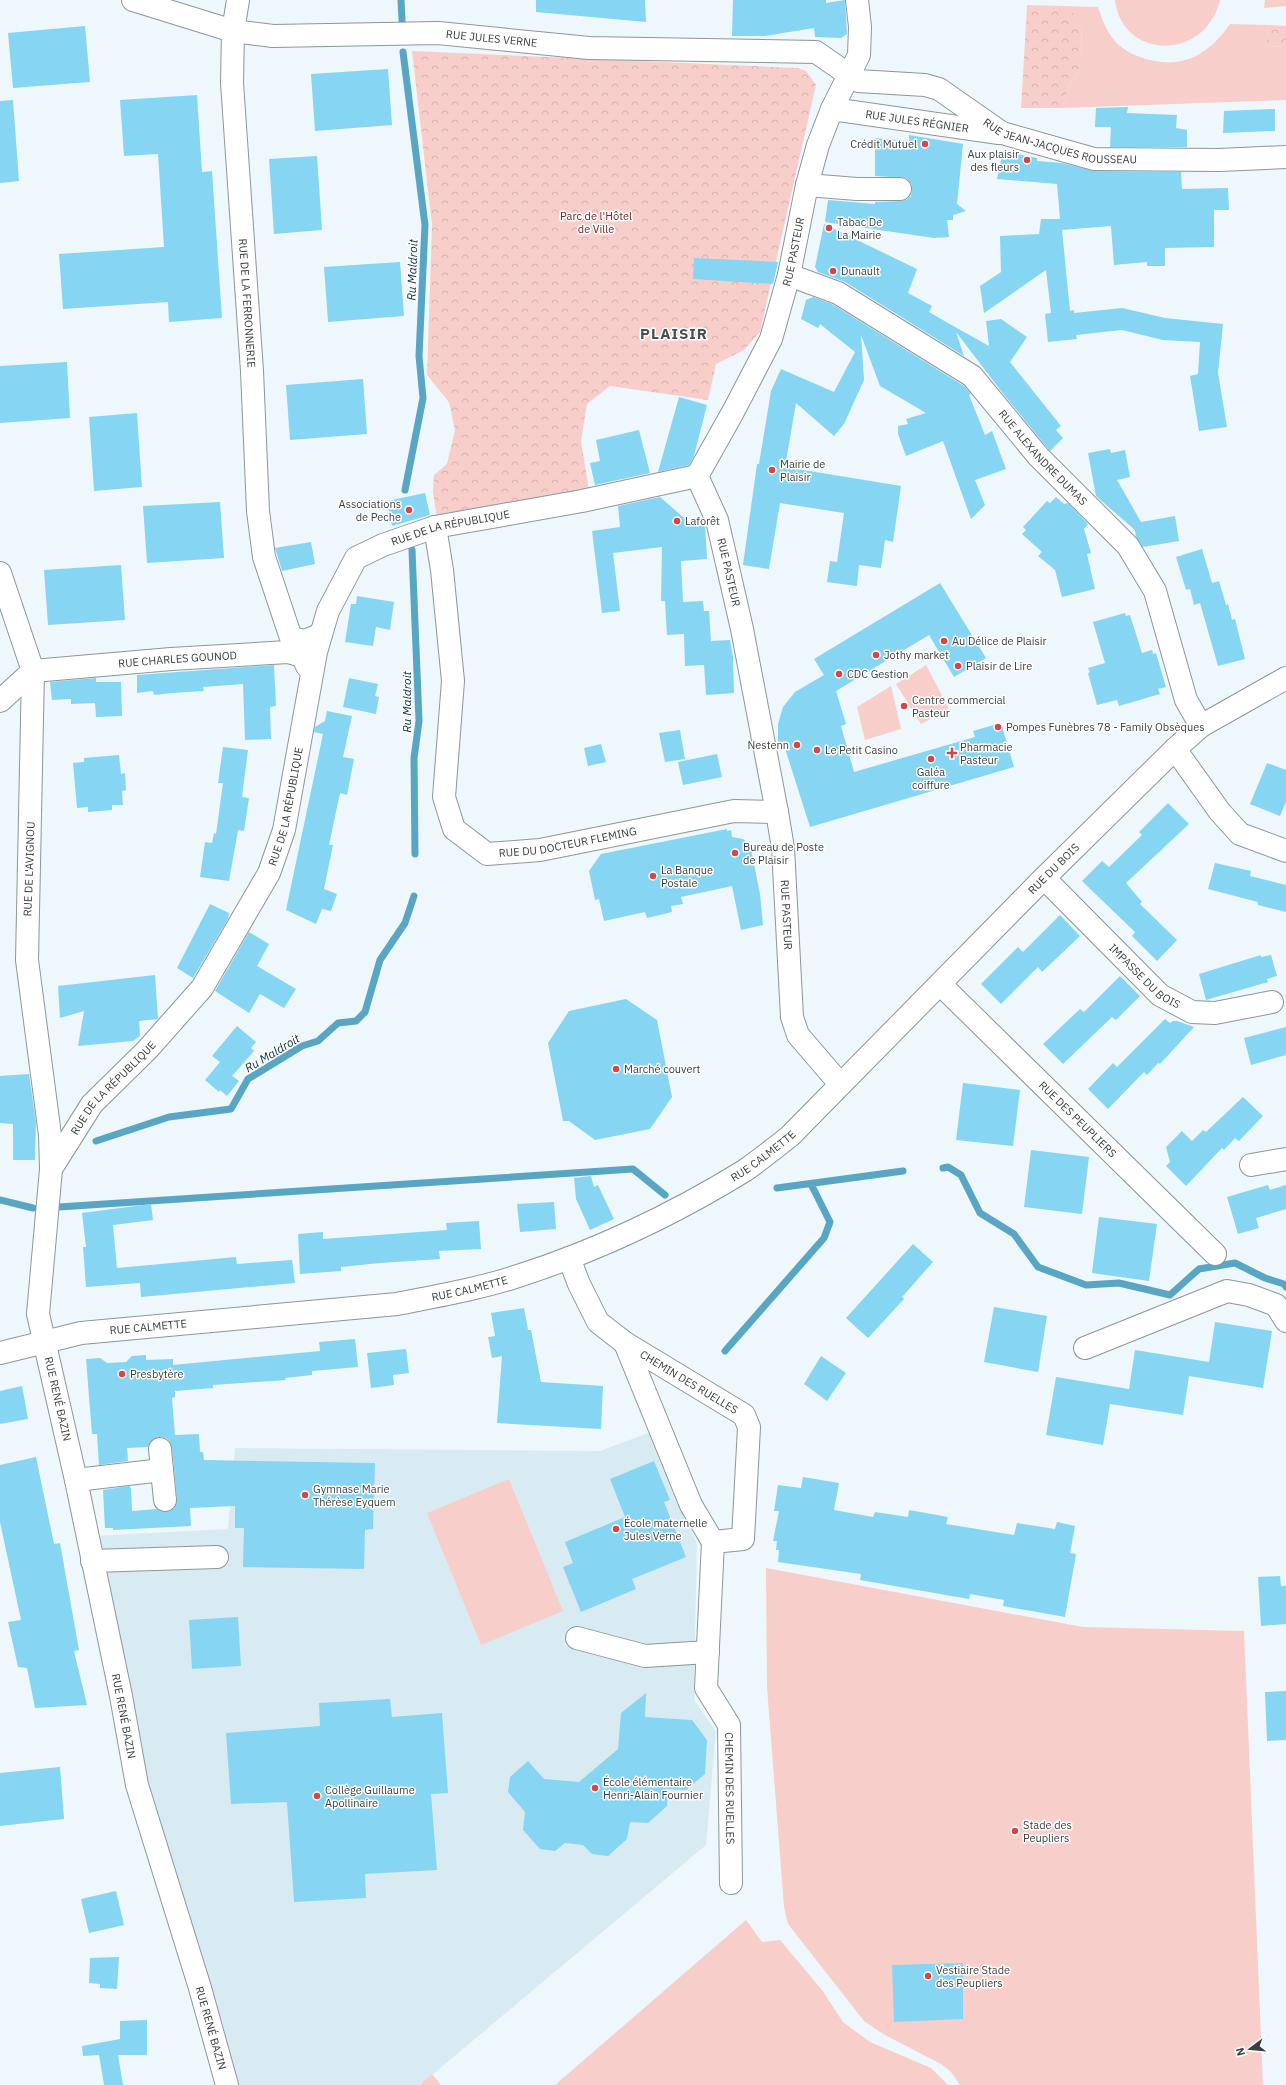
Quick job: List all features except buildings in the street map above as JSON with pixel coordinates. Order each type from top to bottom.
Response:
[{"type":"street","name":"RUE JULES VERNE","points":[[133,0],[233,31],[273,36],[438,33],[589,48],[816,52],[849,74]]},
{"type":"street","name":"RUE DE LA FERRONNERIE","points":[[238,0],[233,31],[232,83],[252,371],[258,511],[264,557],[291,638],[305,641],[321,634]]},
{"type":"street","name":"RUE PASTEUR","points":[[840,1084],[798,1035],[792,1017],[783,848],[777,812],[742,629],[717,520],[697,476],[733,412],[771,339],[789,275],[806,185],[832,109],[859,55],[860,27],[857,0]]},
{"type":"street","name":"RUE JEAN-JACQUES ROUSSEAU","points":[[849,74],[858,81],[911,84],[939,89],[1002,134],[1094,159],[1212,160],[1286,157]]},
{"type":"street","name":"RUE JULES RÉGNIER","points":[[832,109],[1002,134]]},
{"type":"street","points":[[806,185],[857,189],[900,189]]},
{"type":"street","name":"RUE ALEXANDRE DUMAS","points":[[789,275],[838,293],[972,376],[1038,456],[1128,546],[1155,591],[1186,700],[1201,726]]},
{"type":"street","name":"RUE DE LA RÉPUBLIQUE","points":[[44,1342],[38,1314],[38,1301],[51,1169],[92,1104],[147,1050],[202,988],[269,873],[284,830],[311,674],[321,634],[328,611],[356,558],[383,545],[435,527],[582,501],[697,476]]},
{"type":"street","name":"RUE DU DOCTEUR FLEMING","points":[[435,527],[442,570],[453,681],[444,798],[454,829],[488,854],[540,850],[734,811],[777,812]]},
{"type":"street","name":"RUE DE L'AVIGNOU","points":[[0,573],[33,671],[27,960],[50,1135],[51,1169]]},
{"type":"street","points":[[253,653],[272,636],[280,604]]},
{"type":"street","name":"RUE CHARLES GOUNOD","points":[[33,671],[253,653],[288,652],[302,656],[311,674]]},
{"type":"street","points":[[0,701],[33,671]]},
{"type":"street","name":"RUE DU BOIS","points":[[840,1084],[1044,878],[1201,726],[1286,678]]},
{"type":"street","points":[[1175,750],[1220,812],[1240,834],[1286,851]]},
{"type":"street","name":"IMPASSE DU BOIS","points":[[1044,878],[1160,995],[1192,1012],[1215,1012],[1272,1002]]},
{"type":"street","name":"RUE DES PEUPLIERS","points":[[940,984],[1215,1254]]},
{"type":"street","name":"RUE CALMETTE","points":[[0,1353],[81,1333],[397,1304],[498,1282],[569,1258],[643,1225],[702,1195],[745,1170],[790,1136],[840,1084]]},
{"type":"street","points":[[1251,1165],[1286,1159]]},
{"type":"street","name":"CHEMIN DES RUELLES","points":[[569,1258],[579,1284],[598,1322],[625,1343],[744,1415],[749,1427],[743,1539],[714,1542]]},
{"type":"street","points":[[1085,1348],[1227,1291],[1249,1295],[1276,1305],[1286,1321]]},
{"type":"street","name":"RUE RENÉ BAZIN","points":[[44,1342],[52,1365],[121,1696],[137,1785],[200,1988],[227,2085]]},
{"type":"street","name":"CHEMIN DES RUELLES","points":[[625,1343],[692,1505],[714,1542],[706,1688],[729,1724],[731,1883]]},
{"type":"street","points":[[76,1480],[161,1459],[165,1500]]},
{"type":"street","points":[[92,1561],[217,1558]]},
{"type":"street","points":[[577,1638],[645,1656],[708,1652]]},
{"type":"shaded area","name":"Collège Guillaume Apollinaire","points":[[651,1432],[697,1544],[694,1682],[695,1701],[716,1731],[706,1845],[420,2085],[233,2085],[142,1760],[93,1536],[228,1529],[235,1448],[600,1451]]},
{"type":"green space","points":[[1115,0],[1220,0],[1211,20],[1198,35],[1182,43],[1164,46],[1147,43],[1132,34],[1121,20]]},
{"type":"green space","points":[[1265,0],[1286,0],[1286,6],[1264,8]]},
{"type":"green space","points":[[1027,5],[1098,7],[1104,24],[1115,41],[1131,53],[1154,61],[1180,61],[1202,53],[1212,45],[1230,24],[1268,25],[1266,46],[1286,47],[1286,100],[1062,108],[1069,86],[1082,66],[1081,20],[1027,7]]},
{"type":"green space","points":[[1027,7],[1068,10],[1081,20],[1082,66],[1069,86],[1062,108],[1021,108]]},
{"type":"green space","points":[[1268,25],[1286,26],[1286,47],[1266,46]]},
{"type":"green space","name":"Parc de l'Hôtel de Ville","points":[[412,51],[798,68],[806,71],[816,85],[760,332],[744,350],[716,364],[708,400],[610,386],[587,404],[581,441],[589,490],[528,499],[437,519],[433,492],[434,475],[447,464],[455,430],[449,402],[427,375],[432,225]]},
{"type":"green space","points":[[926,665],[949,709],[921,724],[896,684]]},
{"type":"green space","points":[[891,686],[901,729],[865,740],[857,707]]},
{"type":"green space","points":[[509,1479],[563,1611],[481,1645],[427,1513]]},
{"type":"green space","name":"Stade des Peupliers","points":[[766,1568],[1083,1627],[1244,1631],[1263,2085],[960,2085],[951,2072],[941,2064],[883,2034],[864,2021],[788,1924],[784,1907],[767,1687]]},
{"type":"green space","points":[[746,1920],[762,1942],[780,1940],[822,1990],[843,2022],[870,2042],[931,2068],[948,2085],[555,2085]]},
{"type":"green space","points":[[432,2074],[441,2085],[420,2085]]},
{"type":"waterway","name":"Ru Maldroit","points":[[401,0],[402,20]]},
{"type":"waterway","name":"Ru Maldroit","points":[[403,52],[425,225],[419,356],[423,398],[405,490]]},
{"type":"waterway","name":"Ru Maldroit","points":[[412,550],[419,721],[414,758],[415,854]]},
{"type":"waterway","name":"Ru Maldroit","points":[[96,1141],[169,1117],[231,1109],[248,1079],[302,1046],[318,1041],[338,1023],[356,1021],[365,1012],[380,960],[405,923],[414,896]]},
{"type":"waterway","points":[[943,1168],[948,1167],[961,1175],[980,1213],[1014,1234],[1038,1267],[1086,1285],[1119,1283],[1170,1295],[1199,1269],[1235,1263],[1265,1278],[1284,1284],[1286,1287]]},
{"type":"waterway","points":[[59,1207],[633,1169],[665,1195]]},
{"type":"waterway","points":[[777,1188],[903,1171]]},
{"type":"waterway","points":[[725,1351],[824,1238],[830,1222],[811,1184]]},
{"type":"waterway","name":"Ru Maldroit","points":[[0,1200],[33,1208]]},
{"type":"place","name":"Crédit Mutuel","points":[[925,144]]},
{"type":"place","name":"Aux plaisir des fleurs","points":[[1027,160]]},
{"type":"place","name":"Tabac De La Mairie","points":[[829,228]]},
{"type":"place","name":"Dunault","points":[[833,271]]},
{"type":"place","name":"Mairie de Plaisir","points":[[772,470]]},
{"type":"place","name":"Associations de Peche","points":[[409,510]]},
{"type":"place","name":"Laforêt","points":[[677,521]]},
{"type":"place","name":"Au Délice de Plaisir","points":[[944,641]]},
{"type":"place","name":"Jothy market","points":[[876,655]]},
{"type":"place","name":"Plaisir de Lire","points":[[958,666]]},
{"type":"place","name":"CDC Gestion","points":[[839,674]]},
{"type":"place","name":"Centre commercial Pasteur","points":[[904,706]]},
{"type":"place","name":"Pompes Funèbres 78 - Family Obsèques","points":[[998,727]]},
{"type":"place","name":"Nestenn","points":[[797,745]]},
{"type":"place","name":"Le Petit Casino","points":[[817,750]]},
{"type":"place","name":"Pharmacie Pasteur","points":[[952,753]]},
{"type":"place","name":"Galéa coiffure","points":[[931,759]]},
{"type":"place","name":"Bureau de Poste de Plaisir","points":[[735,853]]},
{"type":"place","name":"La Banque Postale","points":[[653,876]]},
{"type":"place","name":"Marché couvert","points":[[616,1069]]},
{"type":"place","name":"Presbytère","points":[[122,1374]]},
{"type":"place","name":"Gymnase Marie Thérèse Eyquem","points":[[305,1495]]},
{"type":"place","name":"École maternelle Jules Verne","points":[[616,1529]]},
{"type":"place","name":"École élémentaire Henri-Alain Fournier","points":[[595,1788]]},
{"type":"place","name":"Collège Guillaume Apollinaire","points":[[317,1796]]},
{"type":"place","name":"Stade des Peupliers","points":[[1015,1831]]},
{"type":"place","name":"Vestiaire Stade des Peupliers","points":[[928,1976]]},
{"type":"district","name":"PLAISIR","points":[[674,333]]}]
